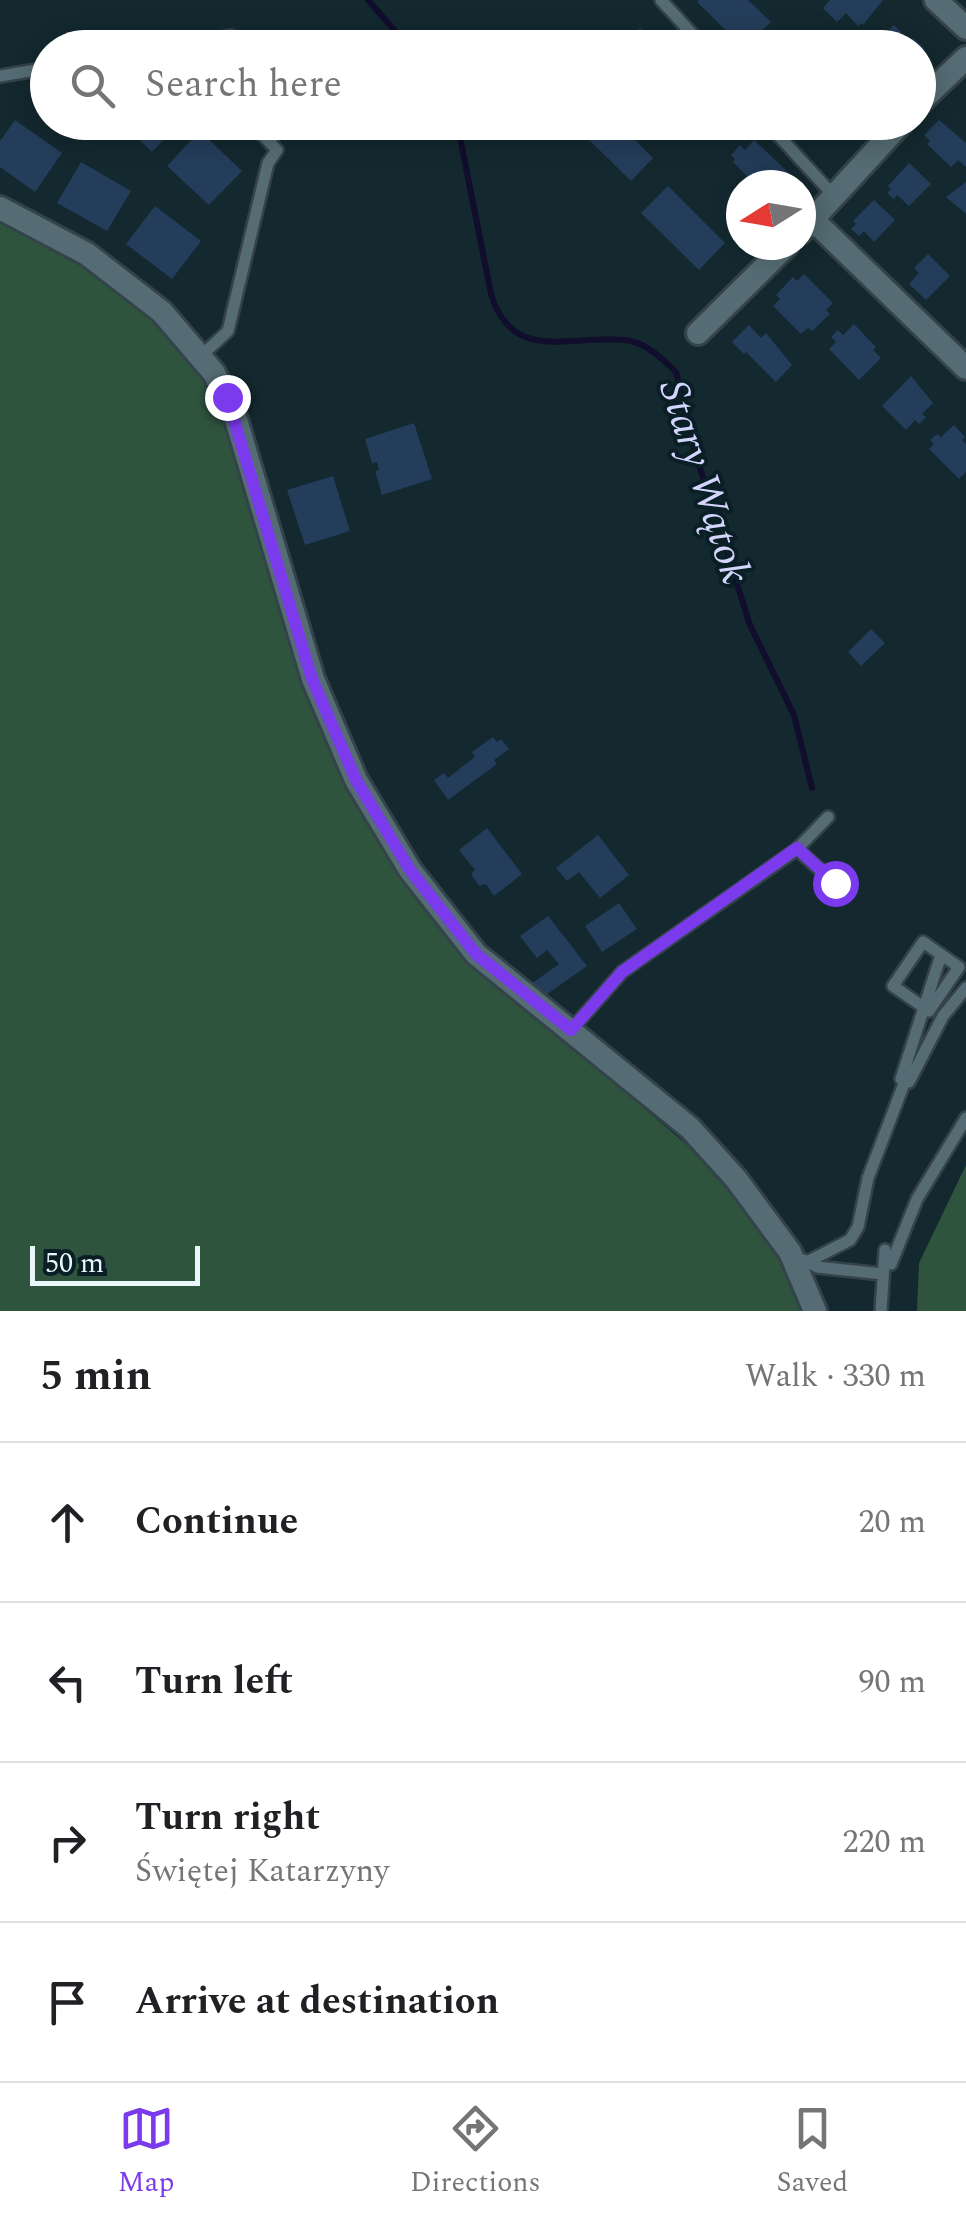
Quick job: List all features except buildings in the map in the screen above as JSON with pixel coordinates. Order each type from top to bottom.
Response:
[{"type":"street","points":[[936,0],[966,28]]},
{"type":"street","points":[[936,87],[966,58]]},
{"type":"street","points":[[816,216],[885,140]]},
{"type":"street","points":[[0,208],[86,254],[162,312],[214,372],[235,416],[312,679],[356,780],[410,870],[476,954],[690,1128],[798,1257],[815,1311]]},
{"type":"street","points":[[816,234],[966,368]]},
{"type":"street","points":[[698,333],[772,260]]},
{"type":"lane","points":[[661,0],[688,30]]},
{"type":"lane","points":[[0,76],[30,71]]},
{"type":"lane","points":[[783,140],[834,196]]},
{"type":"lane","points":[[201,356],[228,331],[268,163],[277,150],[268,141]]},
{"type":"lane","points":[[571,1030],[622,972],[797,848],[828,817]]},
{"type":"lane","points":[[797,848],[835,883]]},
{"type":"lane","points":[[923,942],[959,967],[929,1010],[926,1008],[893,986],[923,942]]},
{"type":"lane","points":[[905,1081],[901,1079],[941,955]]},
{"type":"lane","points":[[905,1081],[909,1082],[943,1016],[966,988]]},
{"type":"lane","points":[[798,1257],[850,1240],[858,1227],[868,1178],[905,1081]]},
{"type":"lane","points":[[798,1257],[816,1267],[892,1264],[917,1198],[966,1118]]},
{"type":"lane","points":[[884,1262],[884,1310]]},
{"type":"green space","points":[[0,222],[86,265],[167,328],[215,391],[307,690],[470,960],[694,1151],[740,1197],[769,1240],[804,1311],[0,1311]]},
{"type":"green space","points":[[966,1165],[966,1311],[917,1311],[919,1263]]},
{"type":"waterway","name":"Stary Wątok","points":[[368,0],[394,30]]},
{"type":"waterway","name":"Stary Wątok","points":[[461,140],[491,294],[501,317],[514,331],[548,342],[631,341],[676,372],[695,452],[750,625],[794,715],[812,788]]},
{"type":"route","points":[[227,397],[312,679],[356,780],[410,870],[476,954],[571,1030],[622,972],[797,848],[835,883]]}]
